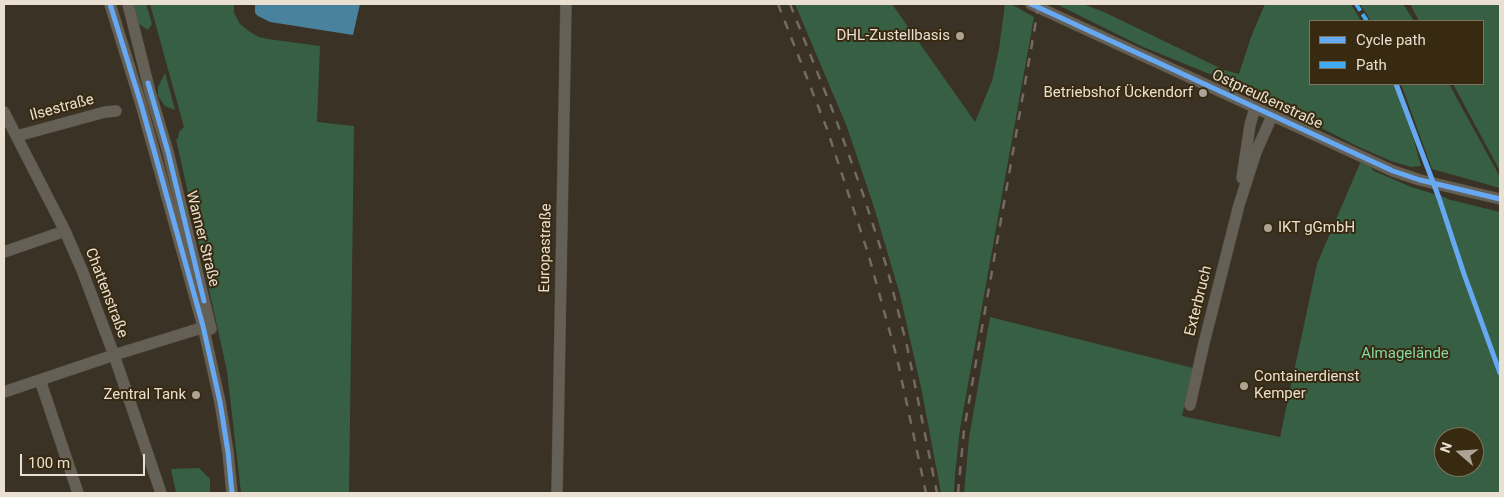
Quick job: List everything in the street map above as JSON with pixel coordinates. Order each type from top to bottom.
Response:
[{"type":"street","name":"Wanner Straße","points":[[110,4],[142,104],[206,326]]},
{"type":"street","name":"Wanner Straße","points":[[128,4],[168,152],[206,326],[228,452],[232,493]]},
{"type":"street","name":"Europastraße","points":[[557,493],[566,4]]},
{"type":"street","name":"Ostpreußenstraße","points":[[1031,4],[1400,174],[1500,199]]},
{"type":"street","name":"Exterbruch","points":[[1239,205],[1246,148],[1255,108]]},
{"type":"street","name":"Ilsestraße","points":[[17,136],[105,112],[116,111]]},
{"type":"street","name":"Chattenstraße","points":[[4,112],[65,232],[82,270],[114,355],[161,493]]},
{"type":"street","name":"Exterbruch","points":[[1190,406],[1239,205],[1256,152],[1272,116]]},
{"type":"street","points":[[4,252],[65,232]]},
{"type":"street","points":[[4,392],[206,326]]},
{"type":"street","points":[[40,380],[78,493]]},
{"type":"green space","points":[[133,4],[146,4],[152,24],[148,30],[139,24]]},
{"type":"green space","points":[[150,4],[234,4],[234,13],[240,24],[259,37],[320,46],[317,122],[354,126],[349,493],[241,493],[227,371],[176,139],[178,139],[179,132],[184,127]]},
{"type":"green space","points":[[795,4],[892,4],[975,122],[992,81],[999,49],[1005,4],[1011,4],[1034,17],[960,429],[954,493],[941,493],[922,392],[900,295],[874,207],[847,127]]},
{"type":"green space","points":[[1056,4],[1083,4],[1104,12],[1224,70],[1239,74],[1251,37],[1265,4],[1351,4],[1360,20],[1309,20],[1309,85],[1394,85],[1421,166],[1411,167],[1391,161],[1359,147],[1234,84],[1141,46]]},
{"type":"green space","points":[[1360,4],[1403,4],[1413,20],[1370,20]]},
{"type":"green space","points":[[1410,4],[1500,4],[1500,171],[1454,85],[1484,85],[1484,20],[1418,20]]},
{"type":"green space","points":[[165,73],[175,110],[165,106],[158,96],[158,87]]},
{"type":"green space","points":[[1401,85],[1450,85],[1500,177],[1500,188],[1432,169]]},
{"type":"green space","name":"Almagelände","points":[[1361,161],[1374,171],[1411,187],[1447,199],[1500,212],[1500,493],[964,493],[969,438],[990,317],[1193,368],[1182,416],[1280,437],[1317,264]]},
{"type":"green space","points":[[199,468],[210,479],[210,493],[176,493],[171,469]]},
{"type":"water","points":[[255,4],[360,4],[353,35],[270,22],[255,13]]},
{"type":"railway","points":[[778,4],[827,129],[868,253],[897,358],[926,493]]},
{"type":"railway","points":[[790,4],[834,114],[887,268],[907,346],[937,493]]},
{"type":"railway","points":[[958,493],[964,430],[1039,4]]},
{"type":"marked path","points":[[1356,4],[1366,20]]},
{"type":"cycle path","points":[[110,4],[141,104],[203,326],[220,402],[232,493]]},
{"type":"cycle path","points":[[1031,4],[1393,171],[1420,180],[1500,199]]},
{"type":"cycle path","points":[[148,83],[168,152],[204,301]]},
{"type":"cycle path","points":[[1396,85],[1439,198],[1500,373]]},
{"type":"place","name":"DHL-Zustellbasis","points":[[960,36]]},
{"type":"place","name":"Betriebshof Ückendorf","points":[[1203,93]]},
{"type":"place","name":"IKT gGmbH","points":[[1268,228]]},
{"type":"place","name":"Containerdienst Kemper","points":[[1244,386]]},
{"type":"place","name":"Zentral Tank","points":[[196,395]]}]
